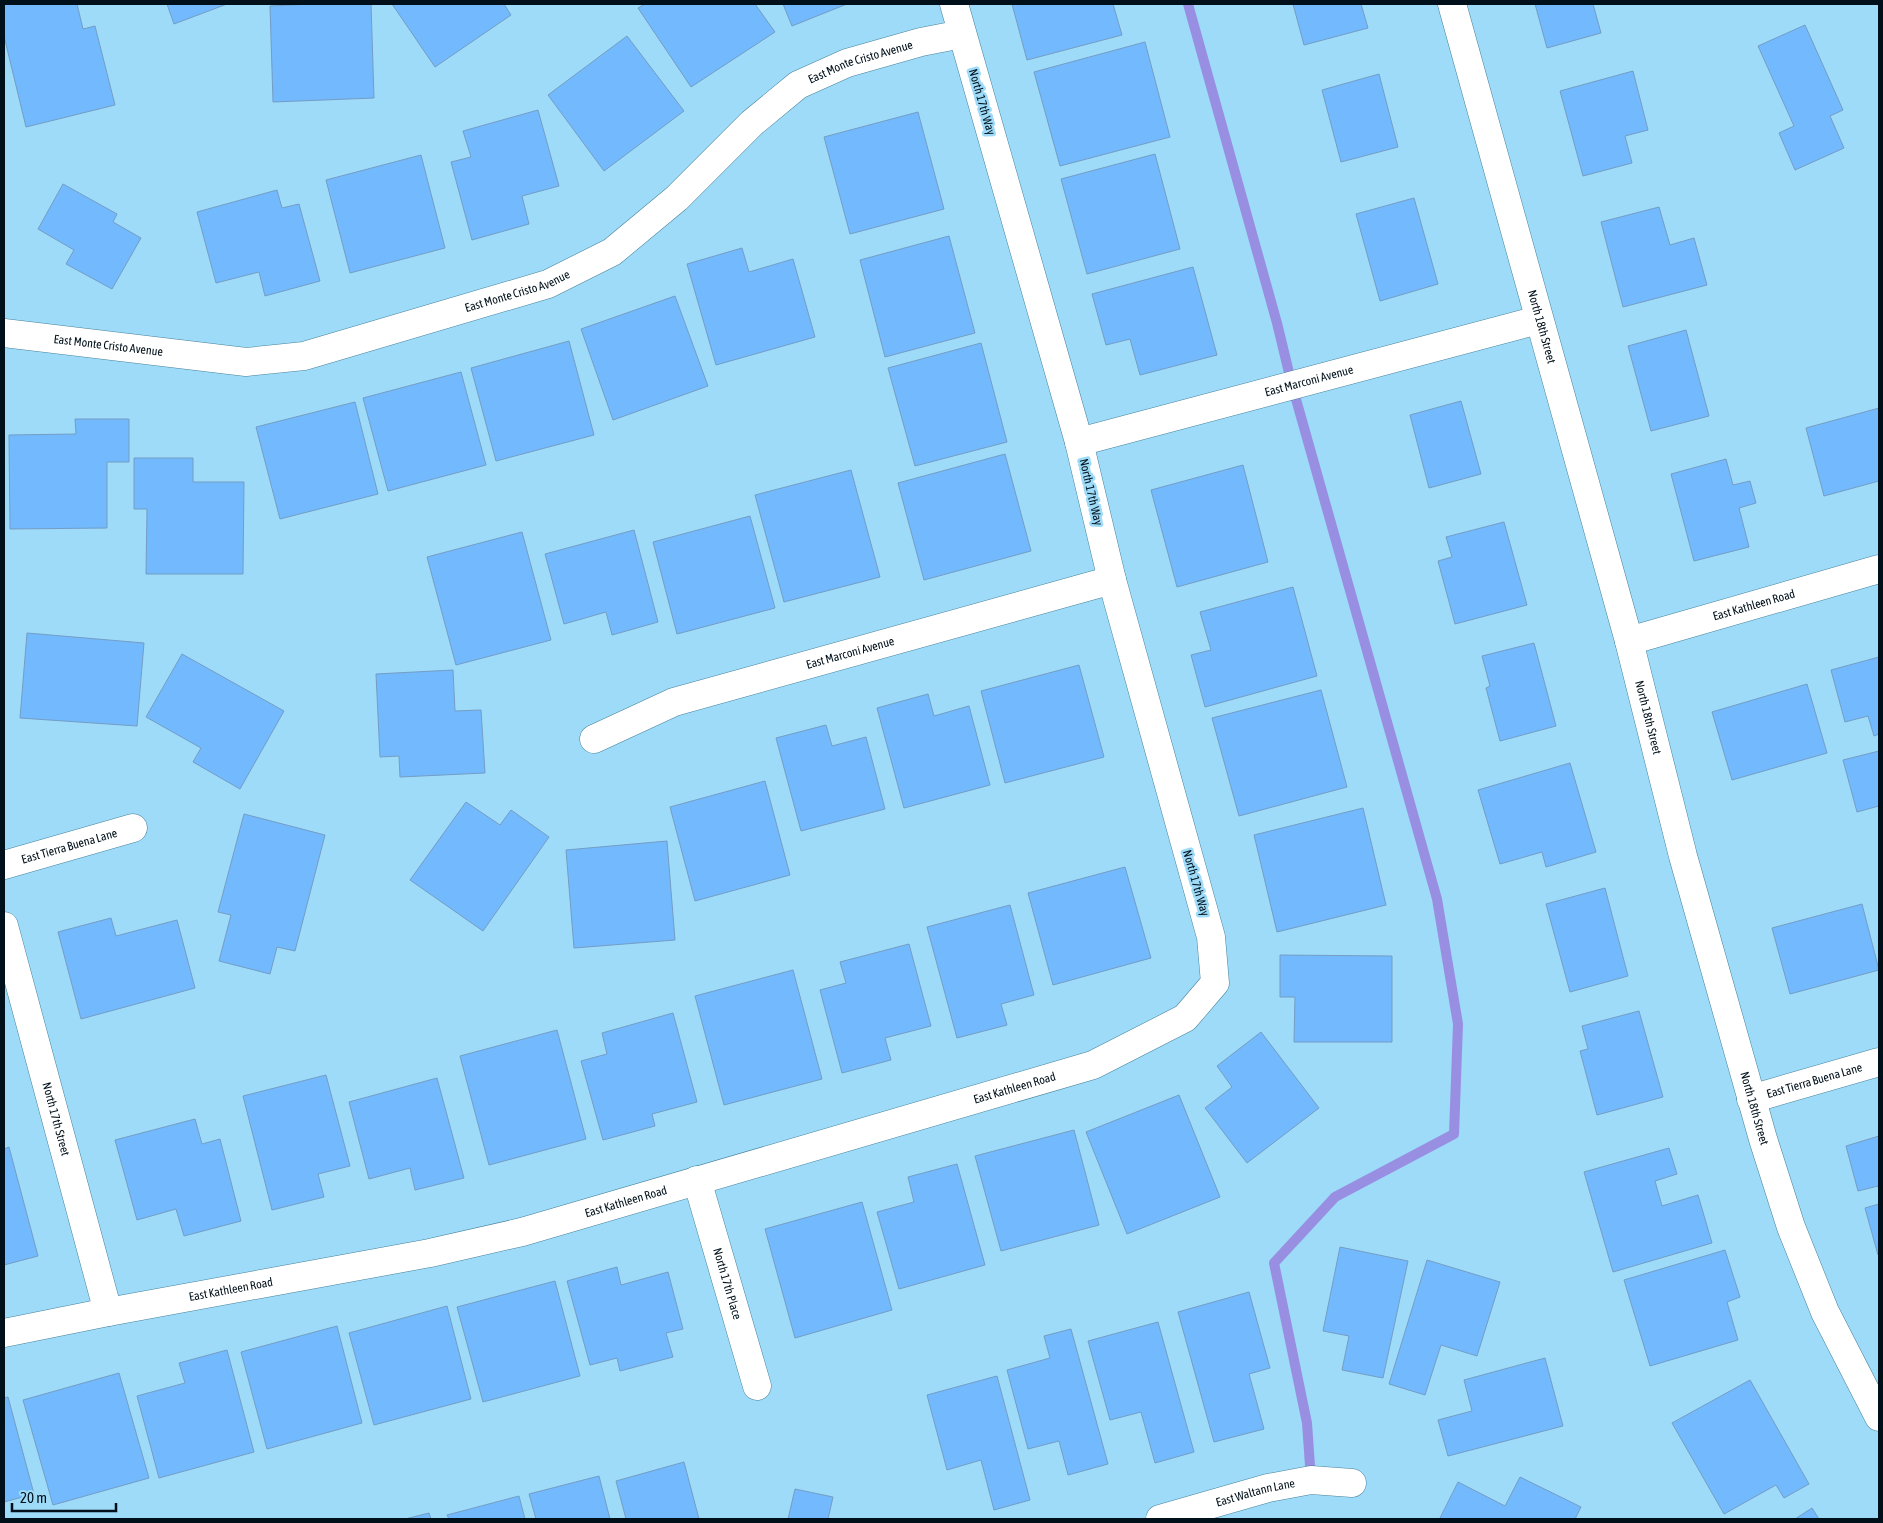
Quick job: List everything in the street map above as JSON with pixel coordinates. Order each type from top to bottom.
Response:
[{"type":"street","name":"North 17th Way","points":[[954,4],[1079,442],[1112,580],[1211,937],[1215,983]]},
{"type":"street","name":"North 18th Street","points":[[1452,4],[1538,320],[1629,641],[1683,856],[1751,1099],[1791,1227],[1825,1312],[1879,1417]]},
{"type":"street","name":"East Monte Cristo Avenue","points":[[4,333],[246,362],[304,356],[548,284],[612,252],[677,198],[752,123],[798,86],[847,63],[921,42],[962,34]]},
{"type":"street","name":"East Marconi Avenue","points":[[1079,442],[1538,320]]},
{"type":"street","name":"East Kathleen Road","points":[[1629,641],[1879,569]]},
{"type":"street","name":"East Marconi Avenue","points":[[594,739],[674,702],[1112,580]]},
{"type":"street","name":"East Tierra Buena Lane","points":[[4,865],[133,828]]},
{"type":"street","name":"North 17th Street","points":[[4,926],[108,1312]]},
{"type":"street","name":"East Kathleen Road","points":[[4,1333],[439,1251],[522,1232],[1093,1064],[1185,1018],[1215,983]]},
{"type":"street","name":"East Tierra Buena Lane","points":[[1751,1099],[1879,1062]]},
{"type":"street","name":"North 17th Place","points":[[697,1180],[757,1386]]},
{"type":"street","name":"East Waltann Lane","points":[[1160,1519],[1268,1488],[1311,1480],[1352,1482]]},
{"type":"building","points":[[4,4],[77,4],[83,29],[95,26],[115,105],[26,127],[4,36]]},
{"type":"building","points":[[167,4],[227,4],[174,24]]},
{"type":"building","points":[[371,4],[374,98],[273,102],[270,6]]},
{"type":"building","points":[[392,4],[504,4],[511,15],[435,67]]},
{"type":"building","points":[[645,4],[755,4],[775,32],[691,87],[638,8]]},
{"type":"building","points":[[783,4],[847,4],[792,26]]},
{"type":"building","points":[[1012,4],[1113,4],[1122,35],[1027,60]]},
{"type":"building","points":[[1293,4],[1361,4],[1368,28],[1304,45]]},
{"type":"building","points":[[1535,4],[1593,4],[1601,33],[1547,48]]},
{"type":"building","points":[[1805,25],[1843,110],[1830,116],[1844,148],[1795,170],[1779,133],[1794,126],[1758,46]]},
{"type":"building","points":[[627,36],[684,111],[604,171],[548,95]]},
{"type":"building","points":[[1145,42],[1170,137],[1060,166],[1034,72]]},
{"type":"building","points":[[1633,71],[1648,130],[1625,136],[1632,163],[1583,176],[1560,91]]},
{"type":"building","points":[[1379,74],[1398,147],[1341,162],[1322,90]]},
{"type":"building","points":[[538,110],[559,186],[522,196],[529,224],[472,240],[451,162],[471,157],[463,131]]},
{"type":"building","points":[[918,112],[944,209],[850,234],[824,137]]},
{"type":"building","points":[[1155,154],[1180,249],[1087,274],[1061,179]]},
{"type":"building","points":[[421,155],[445,248],[350,273],[326,180]]},
{"type":"building","points":[[63,184],[117,214],[113,222],[141,238],[112,289],[66,264],[74,250],[38,229]]},
{"type":"building","points":[[277,190],[282,208],[299,204],[320,281],[265,296],[259,272],[216,283],[197,212]]},
{"type":"building","points":[[1414,198],[1438,284],[1380,301],[1356,214]]},
{"type":"building","points":[[1659,207],[1670,245],[1694,238],[1707,285],[1623,307],[1601,222]]},
{"type":"building","points":[[949,236],[975,333],[885,357],[860,260]]},
{"type":"building","points":[[742,248],[749,272],[793,259],[815,337],[716,365],[687,264]]},
{"type":"building","points":[[1193,267],[1217,355],[1140,375],[1130,339],[1106,345],[1092,294]]},
{"type":"building","points":[[675,296],[708,386],[613,420],[581,329]]},
{"type":"building","points":[[1686,330],[1709,416],[1651,431],[1628,346]]},
{"type":"building","points":[[569,341],[594,435],[496,461],[471,368]]},
{"type":"building","points":[[981,343],[1007,442],[915,466],[888,368]]},
{"type":"building","points":[[461,372],[486,465],[388,491],[363,398]]},
{"type":"building","points":[[1461,401],[1481,474],[1429,488],[1410,415]]},
{"type":"building","points":[[355,402],[378,494],[280,519],[256,427]]},
{"type":"building","points":[[1879,408],[1879,481],[1824,496],[1806,428]]},
{"type":"building","points":[[75,419],[129,419],[129,462],[107,462],[107,528],[10,529],[9,435],[76,434]]},
{"type":"building","points":[[1005,454],[1031,551],[924,580],[898,483]]},
{"type":"building","points":[[134,458],[193,458],[193,482],[244,482],[243,574],[146,574],[147,509],[134,509]]},
{"type":"building","points":[[1726,459],[1733,485],[1750,481],[1756,503],[1739,508],[1749,547],[1694,561],[1671,474]]},
{"type":"building","points":[[1243,465],[1268,562],[1177,587],[1151,490]]},
{"type":"building","points":[[851,470],[880,577],[784,602],[755,495]]},
{"type":"building","points":[[750,516],[775,608],[677,634],[653,542]]},
{"type":"building","points":[[1504,522],[1527,605],[1455,624],[1438,561],[1452,557],[1446,537]]},
{"type":"building","points":[[634,530],[658,622],[612,635],[606,612],[564,624],[545,554]]},
{"type":"building","points":[[522,532],[551,640],[456,665],[427,557]]},
{"type":"building","points":[[1293,587],[1317,676],[1205,707],[1191,655],[1211,650],[1200,612]]},
{"type":"building","points":[[27,633],[144,643],[137,726],[20,718]]},
{"type":"building","points":[[1534,643],[1556,726],[1500,741],[1486,688],[1490,686],[1482,656]]},
{"type":"building","points":[[182,654],[284,711],[240,789],[193,762],[201,748],[146,717]]},
{"type":"building","points":[[1879,657],[1879,734],[1874,736],[1868,716],[1845,722],[1831,670]]},
{"type":"building","points":[[1079,665],[1104,757],[1005,783],[981,691]]},
{"type":"building","points":[[453,670],[455,711],[481,710],[485,773],[400,777],[399,756],[380,757],[376,674]]},
{"type":"building","points":[[1807,684],[1827,753],[1732,780],[1712,712]]},
{"type":"building","points":[[1321,690],[1347,787],[1239,816],[1212,718]]},
{"type":"building","points":[[928,694],[934,716],[969,706],[990,785],[904,808],[877,708]]},
{"type":"building","points":[[826,725],[832,746],[866,737],[885,809],[801,831],[776,738]]},
{"type":"building","points":[[1879,751],[1879,806],[1857,812],[1843,760]]},
{"type":"building","points":[[1570,763],[1596,852],[1546,867],[1542,852],[1500,864],[1478,790]]},
{"type":"building","points":[[765,781],[790,875],[695,901],[670,807]]},
{"type":"building","points":[[466,802],[500,825],[511,810],[549,837],[483,931],[410,880]]},
{"type":"building","points":[[1363,808],[1386,905],[1277,932],[1254,835]]},
{"type":"building","points":[[244,814],[325,835],[295,951],[277,947],[270,974],[219,961],[231,915],[218,912]]},
{"type":"building","points":[[667,841],[675,940],[574,948],[566,850]]},
{"type":"building","points":[[1125,867],[1151,958],[1053,985],[1028,893]]},
{"type":"building","points":[[1605,888],[1628,976],[1570,992],[1546,904]]},
{"type":"building","points":[[1862,904],[1879,970],[1790,994],[1772,928]]},
{"type":"building","points":[[1010,905],[1034,995],[1001,1004],[1007,1025],[957,1038],[927,927]]},
{"type":"building","points":[[111,918],[116,936],[177,920],[195,988],[81,1019],[58,932]]},
{"type":"building","points":[[909,944],[931,1026],[885,1038],[891,1060],[842,1073],[820,990],[846,983],[840,962]]},
{"type":"building","points":[[1280,955],[1392,956],[1392,1042],[1294,1042],[1295,997],[1280,997]]},
{"type":"building","points":[[793,970],[822,1079],[724,1105],[695,996]]},
{"type":"building","points":[[1639,1011],[1663,1097],[1597,1115],[1580,1051],[1588,1049],[1582,1026]]},
{"type":"building","points":[[673,1013],[697,1102],[652,1114],[655,1126],[603,1140],[581,1061],[607,1054],[602,1033]]},
{"type":"building","points":[[557,1030],[586,1139],[489,1165],[460,1056]]},
{"type":"building","points":[[1261,1032],[1319,1108],[1247,1163],[1205,1108],[1232,1087],[1217,1066]]},
{"type":"building","points":[[326,1075],[350,1166],[318,1174],[324,1197],[272,1210],[243,1096]]},
{"type":"building","points":[[437,1078],[464,1178],[415,1190],[410,1168],[369,1179],[349,1102]]},
{"type":"building","points":[[1179,1095],[1220,1197],[1127,1234],[1086,1132]]},
{"type":"building","points":[[195,1119],[202,1144],[220,1139],[241,1221],[184,1236],[176,1209],[137,1220],[115,1140]]},
{"type":"building","points":[[1074,1130],[1099,1225],[1001,1251],[975,1156]]},
{"type":"building","points":[[1879,1136],[1879,1190],[1878,1186],[1858,1191],[1846,1146]]},
{"type":"building","points":[[9,1147],[38,1256],[4,1265],[4,1149]]},
{"type":"building","points":[[1669,1148],[1677,1174],[1655,1181],[1662,1206],[1698,1195],[1712,1243],[1613,1272],[1584,1172]]},
{"type":"building","points":[[957,1164],[985,1265],[899,1289],[877,1212],[914,1202],[908,1177]]},
{"type":"building","points":[[862,1202],[892,1310],[795,1338],[765,1229]]},
{"type":"building","points":[[1879,1204],[1879,1255],[1878,1255],[1865,1208]]},
{"type":"building","points":[[1340,1247],[1408,1261],[1383,1378],[1342,1370],[1349,1336],[1323,1331]]},
{"type":"building","points":[[1725,1250],[1740,1297],[1727,1302],[1738,1340],[1650,1366],[1624,1280]]},
{"type":"building","points":[[1427,1260],[1500,1282],[1477,1356],[1441,1345],[1425,1395],[1389,1384]]},
{"type":"building","points":[[617,1267],[621,1285],[668,1272],[683,1329],[666,1333],[673,1357],[620,1371],[617,1358],[590,1365],[567,1281]]},
{"type":"building","points":[[555,1281],[580,1376],[483,1402],[457,1307]]},
{"type":"building","points":[[1249,1292],[1270,1368],[1249,1374],[1264,1429],[1214,1442],[1178,1312]]},
{"type":"building","points":[[447,1306],[471,1399],[374,1425],[349,1333]]},
{"type":"building","points":[[1158,1322],[1194,1452],[1155,1463],[1141,1412],[1110,1420],[1088,1341]]},
{"type":"building","points":[[337,1326],[362,1423],[267,1449],[241,1352]]},
{"type":"building","points":[[1071,1329],[1108,1464],[1068,1475],[1059,1441],[1028,1449],[1007,1370],[1050,1358],[1044,1336]]},
{"type":"building","points":[[227,1350],[254,1452],[159,1478],[137,1396],[185,1383],[179,1363]]},
{"type":"building","points":[[1545,1358],[1563,1426],[1448,1456],[1438,1420],[1472,1411],[1464,1380]]},
{"type":"building","points":[[119,1373],[149,1478],[53,1505],[23,1400]]},
{"type":"building","points":[[997,1376],[1030,1500],[994,1510],[981,1460],[947,1470],[927,1395]]},
{"type":"building","points":[[1750,1380],[1809,1484],[1784,1498],[1776,1485],[1724,1514],[1672,1423]]},
{"type":"building","points":[[8,1397],[34,1494],[4,1502],[4,1398]]},
{"type":"building","points":[[684,1462],[699,1519],[626,1519],[616,1481]]},
{"type":"building","points":[[599,1476],[610,1519],[536,1519],[529,1494]]},
{"type":"building","points":[[1520,1477],[1581,1507],[1575,1519],[1440,1518],[1458,1482],[1505,1506]]},
{"type":"building","points":[[795,1489],[833,1497],[828,1519],[788,1519]]},
{"type":"building","points":[[519,1496],[525,1519],[449,1519],[447,1515]]},
{"type":"building","points":[[1812,1508],[1819,1519],[1795,1519]]},
{"type":"building","points":[[429,1513],[431,1519],[405,1519]]},
{"type":"waterway","points":[[1188,4],[1277,323],[1292,385],[1437,899],[1458,1024],[1454,1134],[1335,1197],[1274,1263],[1307,1423],[1311,1480]]}]
